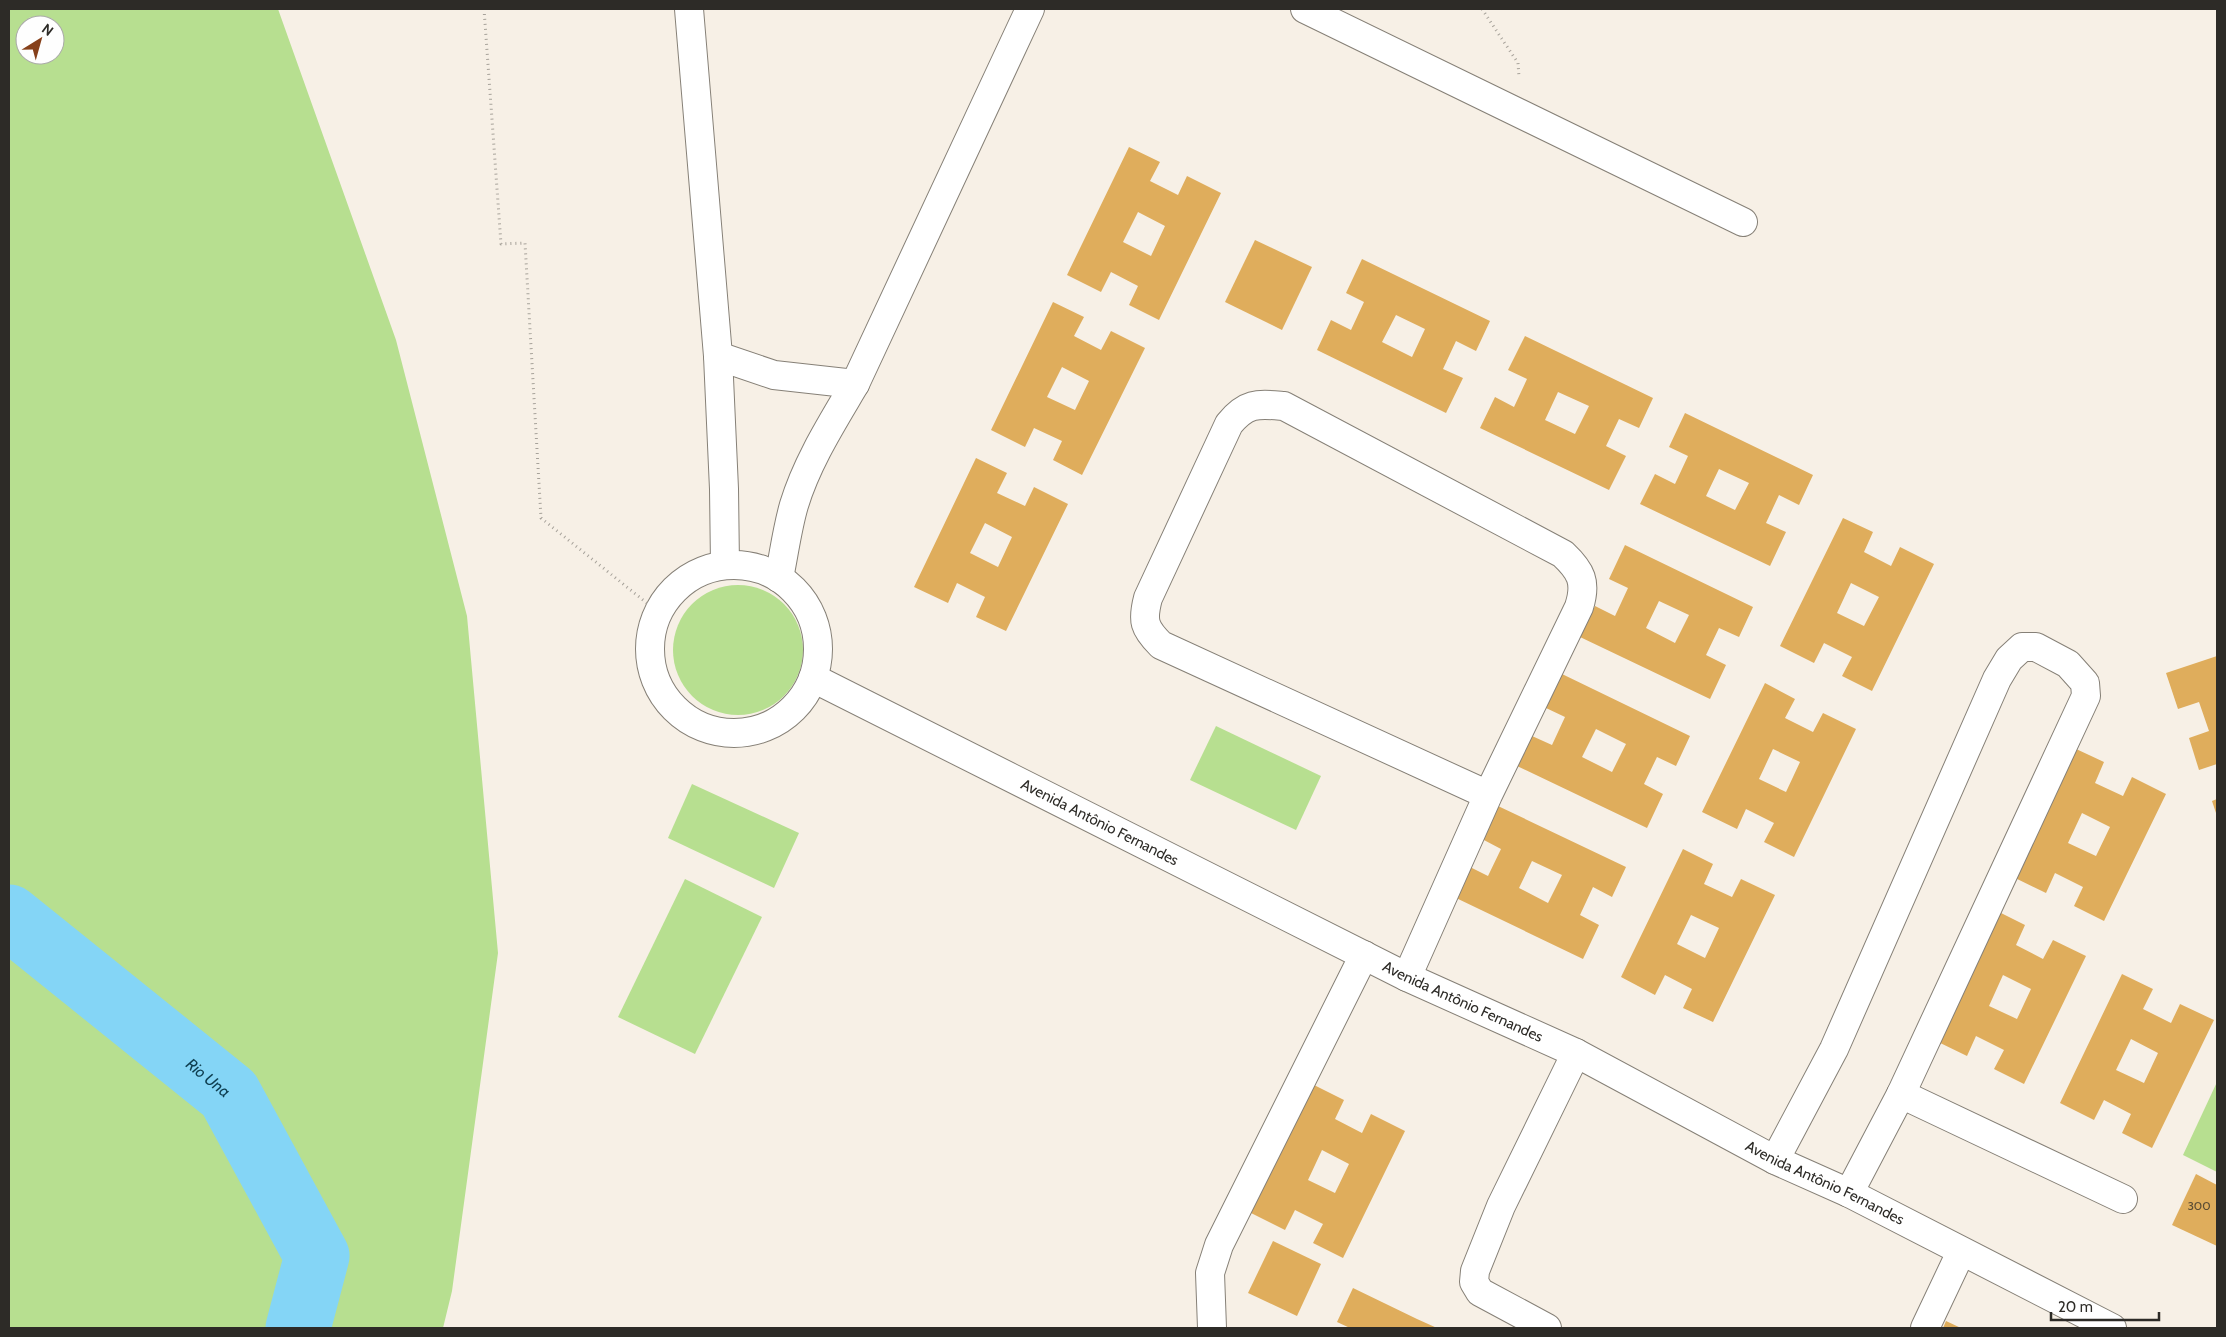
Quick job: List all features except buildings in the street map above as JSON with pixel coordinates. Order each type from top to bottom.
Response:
[{"type":"street","points":[[689,9],[718,356],[724,489],[725,565]]},
{"type":"street","points":[[779,578],[794,506],[805,474],[826,432],[855,384],[1030,9]]},
{"type":"street","points":[[1304,9],[1744,222]]},
{"type":"street","points":[[718,356],[774,375],[855,384]]},
{"type":"street","points":[[1407,977],[1488,795],[1579,606],[1583,595],[1582,578],[1577,568],[1563,554],[1536,538],[1284,406],[1253,406],[1240,411],[1229,424],[1148,598],[1144,613],[1145,626],[1151,636],[1161,645],[1488,795]]},
{"type":"street","points":[[725,565],[753,567],[779,578],[800,597],[814,622],[818,650],[813,678],[800,702],[780,720],[755,730],[728,733],[701,726],[678,712],[661,691],[651,665],[650,638],[658,612],[674,589],[697,573],[725,565]]},
{"type":"street","points":[[1775,1160],[1834,1049],[1997,679],[2009,659],[2022,647],[2036,647],[2068,664],[2079,674],[2085,683],[2086,696],[1901,1094],[1849,1193]]},
{"type":"street","name":"Avenida Antônio Fernandes","points":[[813,678],[1407,977],[1576,1053],[1775,1160],[1849,1193],[2112,1328]]},
{"type":"street","points":[[1212,1328],[1210,1273],[1219,1245],[1364,955]]},
{"type":"street","points":[[1547,1328],[1480,1292],[1474,1282],[1476,1270],[1501,1206],[1576,1053]]},
{"type":"street","points":[[1901,1094],[2123,1199]]},
{"type":"street","points":[[1925,1328],[1962,1252]]},
{"type":"path","points":[[484,9],[501,244],[525,243],[541,518],[658,612]]},
{"type":"path","points":[[1482,9],[1518,63],[1522,113]]},
{"type":"green space","points":[[9,9],[278,9],[396,340],[467,616],[498,953],[452,1291],[443,1328],[9,1328]]},
{"type":"green space","points":[[738,585],[751,586],[763,590],[784,604],[798,625],[802,637],[802,663],[798,675],[784,696],[763,710],[751,714],[738,715],[725,714],[713,710],[692,696],[678,675],[674,663],[673,650],[674,637],[678,625],[692,604],[713,590],[725,586]]},
{"type":"green space","points":[[1216,726],[1321,776],[1296,830],[1190,780]]},
{"type":"green space","points":[[692,784],[799,833],[774,888],[668,838]]},
{"type":"green space","points":[[685,879],[762,917],[695,1054],[618,1017]]},
{"type":"green space","points":[[2217,1082],[2217,1172],[2183,1155]]},
{"type":"waterway","name":"Rio Una","points":[[9,917],[229,1094],[317,1256],[298,1328]]}]
